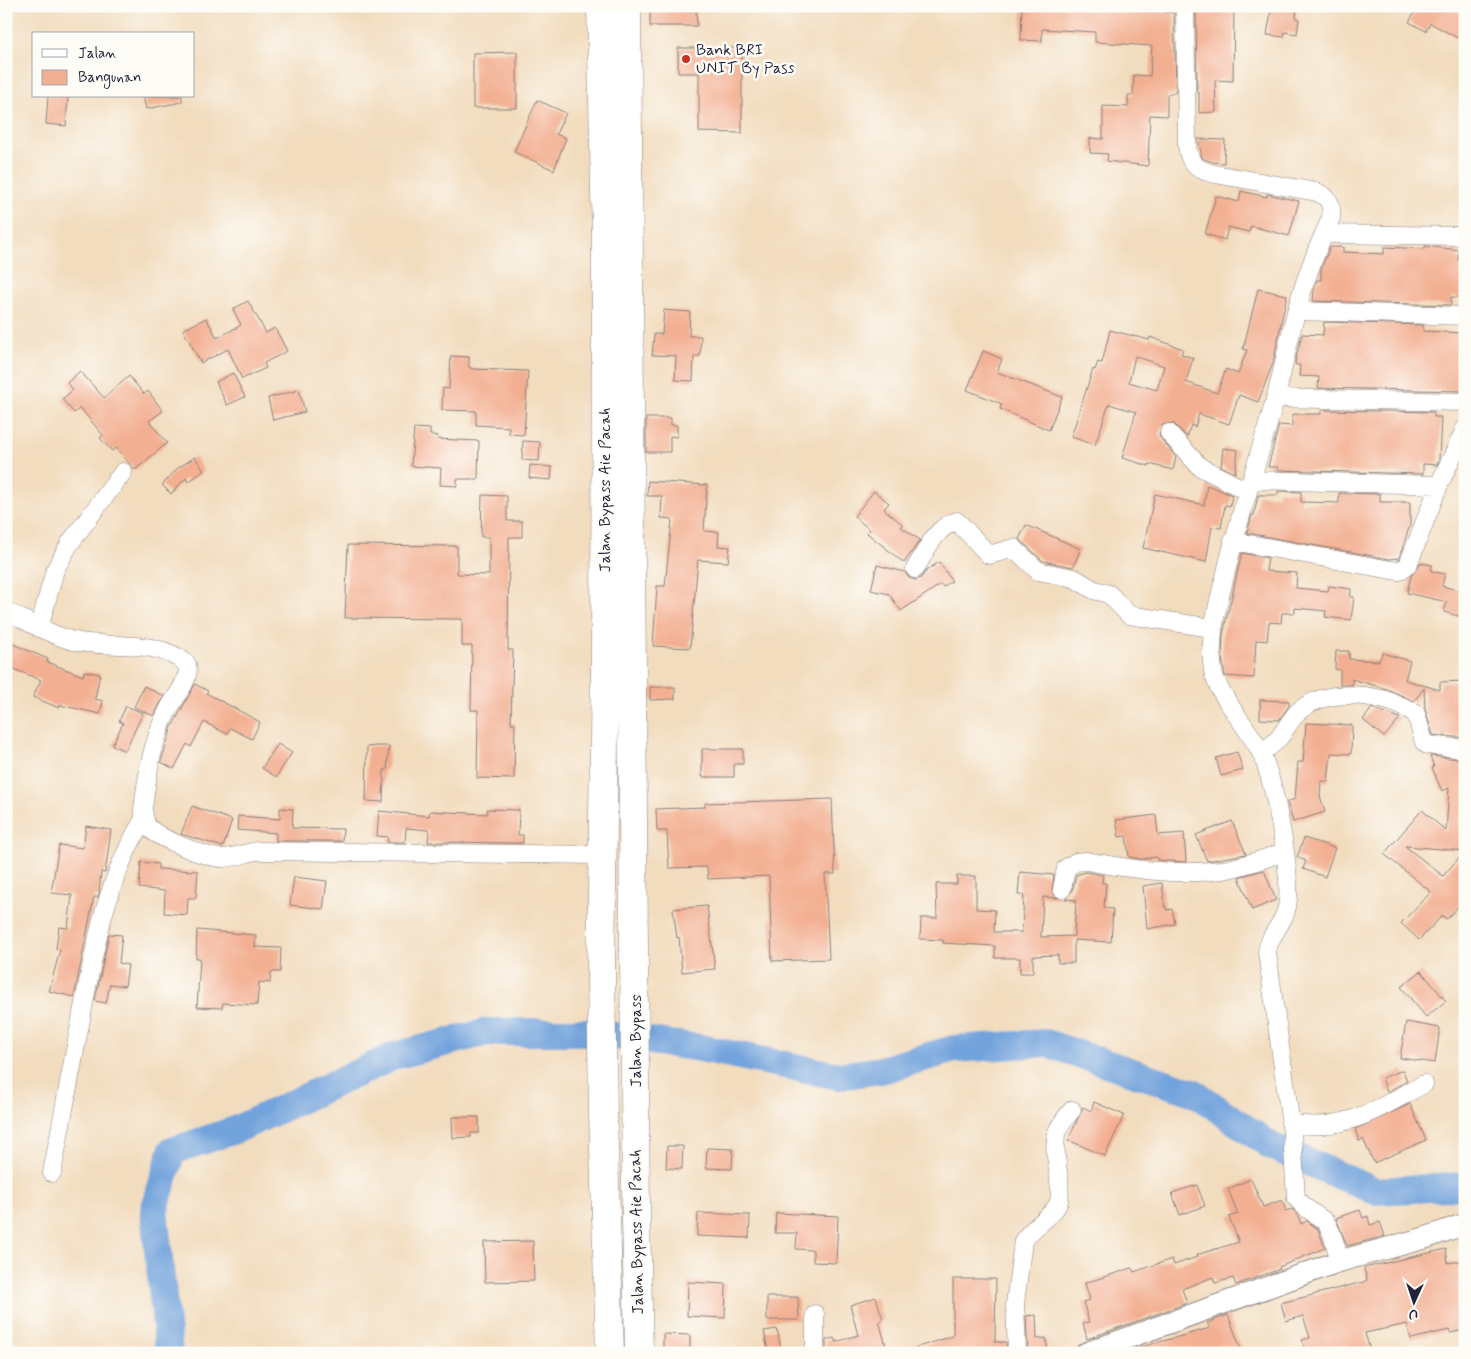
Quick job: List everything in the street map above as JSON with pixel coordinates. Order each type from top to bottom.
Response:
[{"type":"highway","name":"Jalan Bypass Aie Pacah","points":[[601,6],[606,238],[601,973]]},
{"type":"highway","name":"Jalan Bypass","points":[[627,6],[636,1112]]},
{"type":"highway","name":"Jalan Bypass","points":[[601,973],[603,1114]]},
{"type":"highway","name":"Jalan Bypass Aie Pacah","points":[[636,1112],[639,1353]]},
{"type":"highway","name":"Jalan Bypass Aie Pacah","points":[[603,1114],[610,1353]]},
{"type":"street","points":[[1185,6],[1187,145],[1189,157],[1194,166],[1208,172],[1316,192],[1327,196],[1332,205],[1332,212],[1296,311],[1275,398],[1233,541],[1212,628],[1212,656],[1215,680],[1262,753],[1278,813],[1285,852],[1288,903],[1286,913],[1268,943],[1267,952],[1291,1128],[1294,1184],[1296,1198],[1300,1203],[1326,1222],[1332,1234],[1340,1261]]},
{"type":"street","points":[[1324,234],[1465,236]]},
{"type":"street","points":[[1296,311],[1465,316]]},
{"type":"street","points":[[1275,398],[1465,402]]},
{"type":"street","points":[[1233,541],[1399,571],[1408,566],[1439,485],[1465,429]]},
{"type":"street","points":[[1169,433],[1200,467],[1249,485],[1439,485]]},
{"type":"street","points":[[39,628],[55,570],[70,543],[123,472]]},
{"type":"street","points":[[915,569],[938,533],[950,523],[957,521],[984,552],[989,555],[1014,548],[1038,571],[1074,578],[1094,590],[1109,594],[1129,615],[1212,628]]},
{"type":"street","points":[[6,611],[39,628],[69,640],[85,644],[152,649],[170,654],[186,664],[187,674],[166,714],[155,743],[145,792],[144,819],[128,845],[117,870],[104,913],[87,987],[52,1173]]},
{"type":"street","points":[[1262,753],[1277,740],[1299,711],[1326,696],[1374,696],[1416,714],[1424,742],[1427,744],[1465,749]]},
{"type":"street","points":[[144,819],[155,832],[194,850],[222,858],[256,851],[603,855]]},
{"type":"street","points":[[1062,889],[1066,868],[1076,862],[1086,861],[1153,871],[1205,872],[1224,870],[1285,852]]},
{"type":"street","points":[[1291,1128],[1350,1121],[1424,1084]]},
{"type":"street","points":[[1017,1353],[1015,1304],[1024,1241],[1029,1232],[1055,1210],[1059,1202],[1056,1133],[1072,1110]]},
{"type":"street","points":[[1086,1353],[1340,1261],[1425,1238],[1465,1224]]},
{"type":"street","points":[[815,1314],[815,1353]]},
{"type":"building","points":[[650,6],[696,6],[697,26],[650,26]]},
{"type":"building","points":[[1022,6],[1166,6],[1165,12],[1174,13],[1176,92],[1167,95],[1167,116],[1150,115],[1148,166],[1107,161],[1108,154],[1090,153],[1090,138],[1103,139],[1103,106],[1128,107],[1128,95],[1133,95],[1134,75],[1150,76],[1152,46],[1095,42],[1095,32],[1042,29],[1042,41],[1021,40]]},
{"type":"building","points":[[1196,6],[1234,6],[1233,81],[1215,80],[1216,112],[1199,113]]},
{"type":"building","points":[[1272,6],[1297,6],[1296,18],[1299,19],[1297,34],[1285,32],[1284,37],[1267,35]]},
{"type":"building","points":[[1418,6],[1431,11],[1434,6],[1465,6],[1465,42],[1430,23],[1426,31],[1409,22]]},
{"type":"building","points":[[678,48],[742,48],[742,133],[699,132],[699,73],[678,73]]},
{"type":"building","points":[[517,52],[517,108],[473,108],[473,53]]},
{"type":"building","points":[[48,98],[68,98],[66,126],[46,124]]},
{"type":"building","points":[[143,98],[182,98],[182,102],[146,109]]},
{"type":"building","points":[[537,100],[566,113],[556,134],[566,138],[554,170],[514,152]]},
{"type":"building","points":[[1198,139],[1225,140],[1224,163],[1212,162],[1202,158]]},
{"type":"building","points":[[1241,191],[1299,201],[1289,236],[1251,226],[1249,232],[1228,227],[1225,240],[1205,234],[1216,196],[1239,202]]},
{"type":"building","points":[[1425,246],[1459,250],[1458,260],[1462,260],[1461,277],[1465,277],[1464,297],[1451,297],[1451,305],[1313,301],[1317,280],[1321,280],[1321,269],[1330,247],[1343,247],[1343,252],[1384,254],[1384,247],[1425,249]]},
{"type":"building","points":[[1258,289],[1287,295],[1273,363],[1258,402],[1239,395],[1229,424],[1199,414],[1195,427],[1191,425],[1187,437],[1173,423],[1162,425],[1159,436],[1176,457],[1173,470],[1149,464],[1149,466],[1122,458],[1136,412],[1109,404],[1095,445],[1071,437],[1093,369],[1095,370],[1098,362],[1102,363],[1110,330],[1149,340],[1150,337],[1183,349],[1181,354],[1193,358],[1186,382],[1217,393],[1226,369],[1238,374],[1247,350],[1243,349]],"holes":[[[1135,356],[1164,366],[1157,390],[1129,382]]]},
{"type":"building","points":[[248,301],[266,333],[275,328],[287,351],[264,363],[266,368],[242,379],[228,349],[201,363],[183,330],[206,318],[217,338],[241,325],[233,309]]},
{"type":"building","points":[[664,310],[690,312],[689,336],[701,336],[700,356],[694,356],[693,381],[675,380],[676,356],[652,355],[654,334],[662,334]]},
{"type":"building","points":[[1324,322],[1423,325],[1423,331],[1465,333],[1465,391],[1318,388],[1319,377],[1299,376],[1300,365],[1296,365],[1295,362],[1302,334],[1323,335]]},
{"type":"building","points":[[983,351],[1002,359],[997,372],[1062,397],[1049,430],[1000,409],[1002,404],[967,390]]},
{"type":"building","points":[[451,356],[469,357],[469,367],[473,369],[528,371],[524,435],[509,434],[509,427],[476,425],[476,411],[442,410],[443,388],[449,389]]},
{"type":"building","points":[[80,371],[104,398],[129,376],[144,394],[148,391],[163,411],[149,421],[167,443],[135,470],[116,448],[112,451],[100,438],[103,435],[80,408],[74,413],[62,399],[73,390],[67,383]]},
{"type":"building","points":[[233,373],[245,397],[227,405],[216,382]]},
{"type":"building","points":[[299,390],[305,412],[273,420],[268,398]]},
{"type":"building","points":[[1321,410],[1434,412],[1434,417],[1441,417],[1437,465],[1423,464],[1423,474],[1278,470],[1278,467],[1268,467],[1279,425],[1292,426],[1292,414],[1321,414]]},
{"type":"building","points":[[646,418],[671,418],[671,425],[677,425],[677,437],[670,436],[670,452],[646,452]]},
{"type":"building","points":[[414,428],[430,429],[430,435],[438,436],[437,439],[479,441],[478,479],[457,479],[457,486],[440,485],[441,468],[411,466]]},
{"type":"building","points":[[523,441],[540,442],[539,461],[522,460]]},
{"type":"building","points":[[1223,448],[1238,450],[1235,473],[1221,466]]},
{"type":"building","points":[[195,457],[204,471],[188,482],[186,478],[171,494],[162,485],[178,468]]},
{"type":"building","points":[[530,465],[552,467],[551,480],[529,478]]},
{"type":"building","points":[[648,481],[707,485],[704,531],[719,532],[718,546],[730,547],[728,562],[698,560],[690,648],[653,646],[657,586],[665,586],[672,519],[661,518],[662,496],[647,496]]},
{"type":"building","points":[[1207,485],[1232,495],[1230,506],[1225,505],[1221,528],[1212,527],[1206,562],[1143,548],[1155,494],[1204,505]]},
{"type":"building","points":[[874,491],[889,503],[884,509],[903,525],[901,527],[920,540],[904,563],[867,533],[870,530],[854,516]]},
{"type":"building","points":[[1278,491],[1301,492],[1301,502],[1339,503],[1339,493],[1380,494],[1380,502],[1410,502],[1410,525],[1399,558],[1389,559],[1247,533],[1252,515],[1254,515],[1258,495],[1278,495]]},
{"type":"building","points":[[482,495],[507,496],[507,521],[522,521],[522,537],[509,537],[508,650],[513,650],[511,723],[515,723],[514,779],[477,778],[478,710],[471,710],[472,646],[462,646],[462,619],[345,618],[348,545],[457,546],[457,574],[489,575],[489,537],[481,537]]},
{"type":"building","points":[[1026,525],[1081,549],[1073,567],[1043,561],[1019,539]]},
{"type":"building","points":[[1242,553],[1268,558],[1266,571],[1297,573],[1296,588],[1328,591],[1329,586],[1351,589],[1350,597],[1354,597],[1351,620],[1325,617],[1326,611],[1295,608],[1295,613],[1282,613],[1281,623],[1269,622],[1267,641],[1256,640],[1254,678],[1225,676],[1222,658],[1223,634]]},
{"type":"building","points":[[939,562],[952,581],[943,587],[941,584],[901,611],[889,594],[871,590],[877,565],[905,572],[909,578],[916,580],[921,578],[926,571]]},
{"type":"building","points":[[1420,563],[1432,565],[1431,571],[1445,574],[1442,586],[1465,592],[1465,618],[1444,612],[1447,602],[1407,593],[1411,576]]},
{"type":"building","points":[[6,641],[48,659],[47,662],[83,676],[84,671],[100,674],[95,699],[103,701],[100,714],[60,705],[59,708],[33,697],[41,680],[6,666]]},
{"type":"building","points":[[1336,651],[1349,651],[1349,659],[1379,661],[1382,653],[1410,661],[1405,680],[1440,690],[1440,682],[1465,681],[1465,738],[1433,735],[1425,709],[1424,688],[1414,701],[1387,689],[1352,679],[1352,685],[1340,685],[1340,670],[1335,669]]},
{"type":"building","points":[[195,684],[208,691],[206,693],[260,722],[252,739],[230,728],[227,734],[204,722],[191,747],[187,744],[174,769],[161,762],[172,727]]},
{"type":"building","points":[[144,686],[164,696],[154,716],[134,707]]},
{"type":"building","points":[[650,687],[675,687],[675,699],[650,700]]},
{"type":"building","points":[[1260,700],[1289,701],[1289,706],[1279,720],[1260,719]]},
{"type":"building","points":[[126,706],[143,713],[125,751],[112,745],[123,723],[119,721]]},
{"type":"building","points":[[1372,708],[1400,718],[1384,737],[1363,720]]},
{"type":"building","points":[[1306,723],[1352,725],[1351,754],[1331,753],[1328,782],[1321,781],[1320,796],[1325,812],[1293,822],[1287,802],[1295,799],[1298,762],[1303,762]]},
{"type":"building","points":[[278,744],[292,753],[276,777],[262,768]]},
{"type":"building","points":[[389,746],[387,770],[384,770],[383,802],[366,801],[367,747]]},
{"type":"building","points":[[702,749],[743,749],[743,764],[734,764],[734,777],[702,777]]},
{"type":"building","points":[[1237,752],[1243,770],[1221,776],[1216,758]]},
{"type":"building","points":[[1430,756],[1460,759],[1465,770],[1465,851],[1465,899],[1447,919],[1442,916],[1419,940],[1401,923],[1431,892],[1384,854],[1422,810],[1446,831],[1449,788],[1442,791],[1432,768],[1434,767]],"holes":[[[1405,846],[1465,851],[1443,876]]]},
{"type":"building","points":[[832,799],[835,874],[825,874],[829,959],[772,961],[769,876],[708,879],[707,867],[669,868],[667,831],[657,831],[656,809],[705,807],[705,803]]},
{"type":"building","points":[[192,806],[232,820],[223,847],[181,834]]},
{"type":"building","points":[[280,808],[293,809],[292,828],[343,829],[342,841],[276,841],[276,833],[237,830],[238,816],[280,819]]},
{"type":"building","points":[[487,809],[519,810],[518,835],[523,835],[523,843],[428,842],[429,830],[406,828],[405,842],[387,842],[388,837],[377,836],[379,811],[429,816],[430,811],[487,814]]},
{"type":"building","points":[[1156,815],[1158,835],[1184,833],[1186,862],[1157,860],[1157,857],[1141,859],[1129,857],[1126,836],[1119,837],[1116,820]]},
{"type":"building","points":[[1232,821],[1246,854],[1207,861],[1196,835]]},
{"type":"building","points":[[86,826],[111,830],[105,873],[101,872],[99,894],[98,897],[94,897],[74,997],[49,991],[60,950],[56,949],[59,927],[68,928],[72,895],[51,893],[59,845],[83,848]]},
{"type":"building","points":[[1304,838],[1335,848],[1325,877],[1303,869],[1306,861],[1297,857]]},
{"type":"building","points":[[141,862],[158,864],[158,869],[198,871],[196,898],[188,898],[187,915],[164,913],[165,891],[139,888]]},
{"type":"building","points":[[1264,870],[1276,900],[1252,910],[1239,877]]},
{"type":"building","points":[[1020,872],[1054,875],[1052,892],[1058,898],[1043,897],[1041,937],[1074,936],[1076,900],[1065,899],[1072,891],[1076,875],[1086,872],[1103,875],[1102,883],[1106,883],[1104,908],[1113,909],[1111,942],[1074,940],[1074,963],[1058,963],[1058,955],[1033,956],[1033,973],[1020,973],[1020,958],[995,958],[995,946],[943,943],[943,940],[920,939],[921,918],[937,918],[936,884],[957,884],[957,876],[976,876],[976,909],[995,910],[994,932],[1022,932],[1024,895],[1018,895]]},
{"type":"building","points":[[294,877],[327,881],[323,909],[290,905]]},
{"type":"building","points":[[1162,883],[1165,906],[1167,910],[1172,909],[1175,924],[1147,929],[1143,886]]},
{"type":"building","points":[[707,906],[715,969],[682,972],[679,937],[677,938],[673,909]]},
{"type":"building","points":[[197,930],[256,935],[255,947],[281,948],[280,972],[271,972],[270,983],[259,982],[257,1005],[223,1003],[222,1008],[197,1007],[200,958],[196,958]]},
{"type":"building","points":[[109,934],[122,935],[119,963],[128,965],[125,986],[110,984],[106,1003],[95,1001]]},
{"type":"building","points":[[1421,971],[1446,1001],[1426,1017],[1401,987]]},
{"type":"building","points":[[1406,1022],[1440,1028],[1435,1063],[1400,1058]]},
{"type":"building","points":[[1403,1070],[1407,1081],[1387,1092],[1382,1078]]},
{"type":"building","points":[[1094,1102],[1124,1115],[1105,1156],[1068,1140],[1083,1107],[1091,1111]]},
{"type":"building","points":[[1410,1104],[1426,1140],[1374,1163],[1363,1139],[1359,1141],[1355,1129]]},
{"type":"building","points":[[452,1117],[479,1117],[479,1133],[471,1133],[471,1137],[453,1138]]},
{"type":"building","points":[[667,1146],[683,1146],[682,1169],[666,1168]]},
{"type":"building","points":[[707,1148],[733,1149],[732,1169],[706,1168]]},
{"type":"building","points":[[1251,1179],[1263,1207],[1282,1200],[1286,1211],[1292,1209],[1297,1214],[1301,1224],[1307,1221],[1318,1229],[1325,1248],[1279,1267],[1280,1269],[1236,1285],[1233,1278],[1215,1283],[1213,1277],[1182,1289],[1187,1303],[1087,1339],[1083,1323],[1089,1322],[1083,1302],[1090,1300],[1085,1283],[1132,1268],[1134,1272],[1172,1259],[1174,1265],[1197,1257],[1196,1255],[1239,1242],[1229,1217],[1238,1214],[1228,1189]]},
{"type":"building","points":[[1197,1185],[1205,1206],[1180,1215],[1172,1193]]},
{"type":"building","points":[[1360,1210],[1363,1218],[1368,1216],[1370,1225],[1380,1222],[1385,1236],[1347,1246],[1336,1218]]},
{"type":"building","points":[[698,1213],[750,1215],[749,1238],[697,1236]]},
{"type":"building","points":[[776,1213],[838,1216],[836,1263],[813,1262],[813,1250],[796,1249],[797,1233],[775,1233]]},
{"type":"building","points":[[533,1241],[534,1281],[485,1282],[484,1242]]},
{"type":"building","points":[[1446,1249],[1448,1263],[1465,1260],[1465,1330],[1450,1333],[1449,1330],[1411,1339],[1407,1324],[1365,1333],[1371,1353],[1306,1353],[1302,1340],[1310,1338],[1303,1316],[1286,1321],[1281,1303],[1363,1282],[1367,1280],[1364,1268]]},
{"type":"building","points":[[953,1279],[996,1279],[995,1342],[1006,1342],[1006,1353],[909,1353],[908,1350],[953,1336]]},
{"type":"building","points":[[688,1282],[726,1284],[725,1318],[687,1316]]},
{"type":"building","points":[[767,1297],[798,1297],[799,1320],[767,1320]]},
{"type":"building","points":[[876,1297],[883,1320],[879,1321],[888,1353],[826,1353],[826,1340],[834,1338],[836,1342],[858,1335],[850,1305]]},
{"type":"building","points":[[1036,1315],[1037,1339],[1046,1338],[1048,1353],[1028,1353],[1026,1316]]},
{"type":"building","points":[[1228,1315],[1241,1349],[1233,1353],[1135,1353],[1134,1349],[1210,1328],[1207,1323]]},
{"type":"building","points":[[777,1329],[781,1348],[768,1351],[764,1331]]},
{"type":"building","points":[[663,1334],[690,1335],[690,1353],[663,1353]]},
{"type":"waterway","points":[[169,1353],[154,1211],[172,1151],[235,1130],[394,1056],[487,1032],[587,1032],[700,1048],[839,1076],[881,1070],[954,1049],[1046,1043],[1195,1093],[1271,1146],[1375,1191],[1465,1186]]},
{"type":"place","name":"Bank BRI UNIT By Pass","points":[[686,59]]}]
